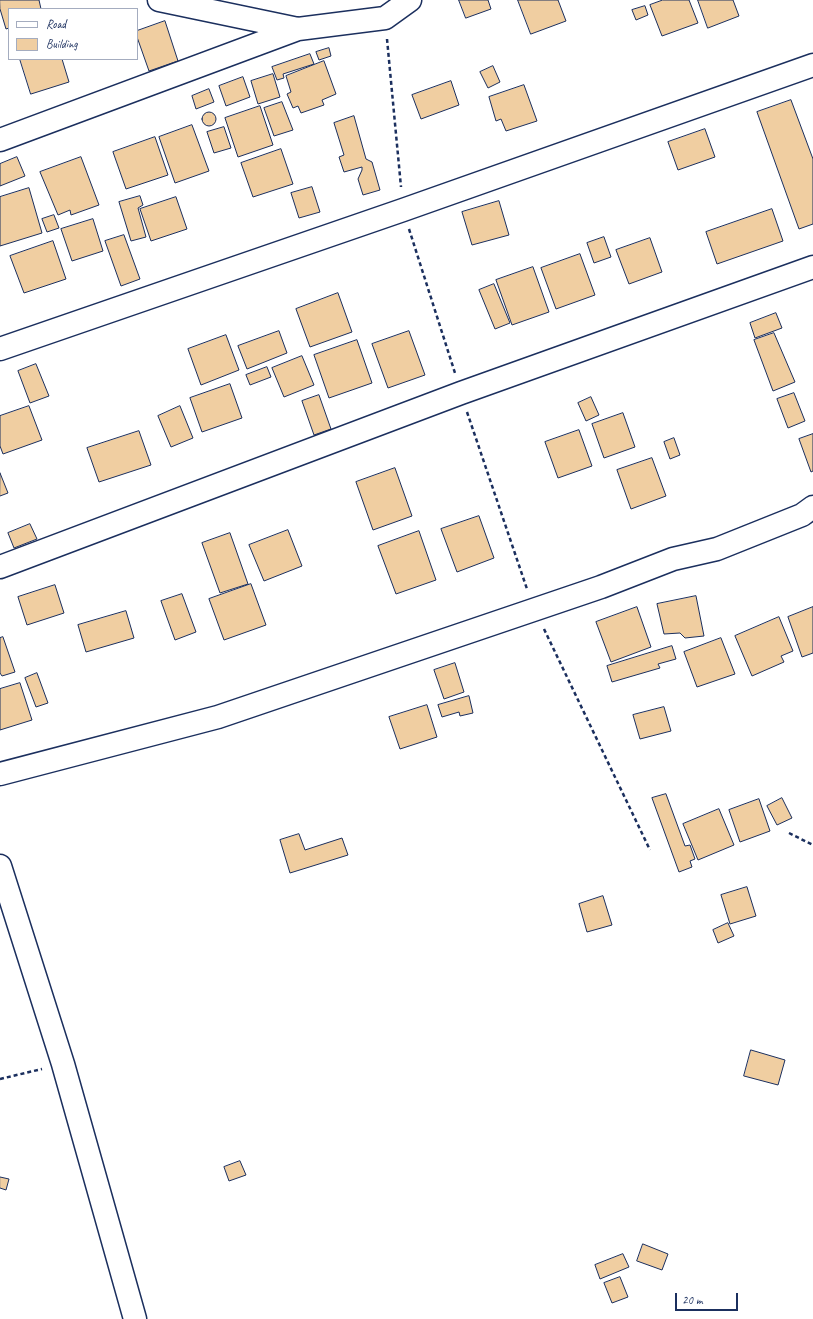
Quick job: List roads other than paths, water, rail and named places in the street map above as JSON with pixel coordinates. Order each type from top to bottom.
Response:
[{"type":"main road","points":[[159,0],[298,28]]},
{"type":"main road","points":[[0,140],[298,28],[385,18],[410,0]]},
{"type":"main road","points":[[0,349],[403,210],[813,65]]},
{"type":"main road","points":[[0,567],[461,393],[813,267]]},
{"type":"main road","points":[[0,774],[218,717],[601,587],[673,559],[717,549],[813,508]]},
{"type":"main road","points":[[0,866],[63,1064],[135,1319]]}]
